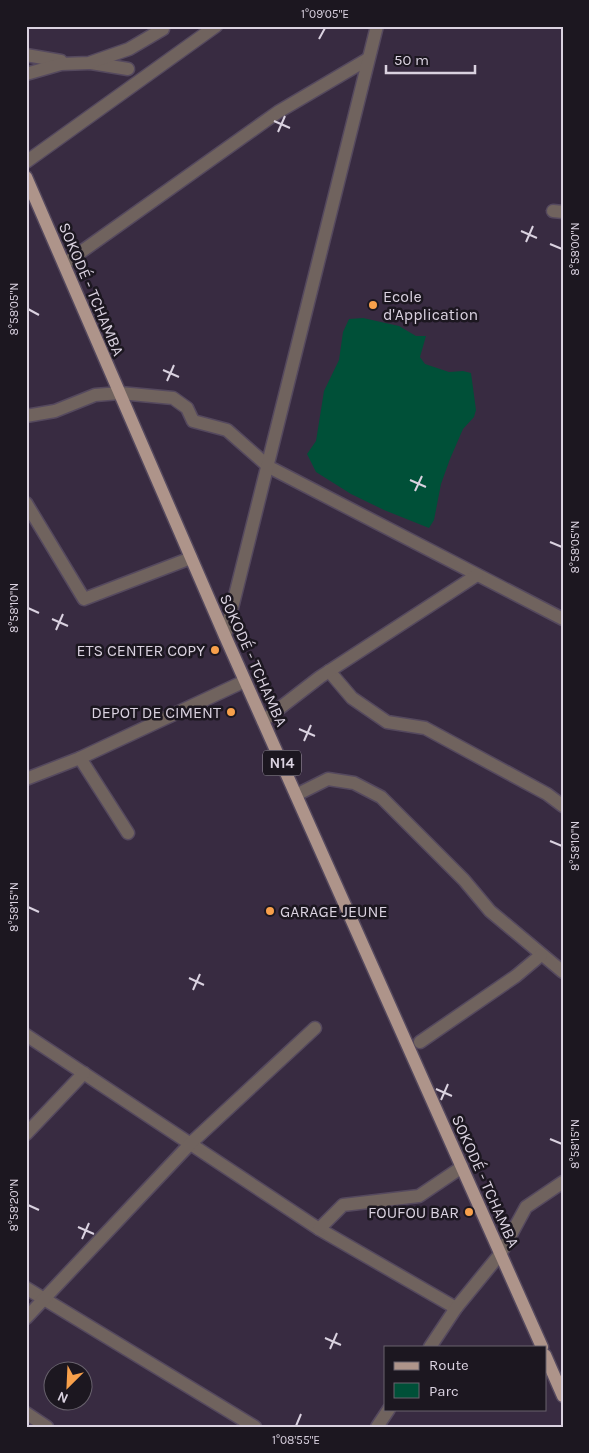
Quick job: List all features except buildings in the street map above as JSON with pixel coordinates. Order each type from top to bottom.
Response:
[{"type":"main road","name":"SOKODÉ - TCHAMBA","points":[[26,177],[225,636],[542,1346]]},
{"type":"main road","points":[[546,1357],[562,1389]]},
{"type":"street","points":[[26,162],[216,26]]},
{"type":"street","points":[[225,636],[377,26]]},
{"type":"street","points":[[26,74],[61,64],[89,63],[128,49],[162,29]]},
{"type":"street","points":[[128,49],[126,63],[132,87]]},
{"type":"street","points":[[26,55],[38,56],[48,60],[89,63],[128,69]]},
{"type":"street","points":[[64,264],[278,112],[368,59]]},
{"type":"street","points":[[26,416],[55,411],[95,395],[120,393],[173,398],[187,408],[193,421],[226,430],[268,467],[563,620]]},
{"type":"street","points":[[26,503],[84,599],[191,558]]},
{"type":"street","points":[[263,721],[329,671],[477,575]]},
{"type":"street","points":[[329,671],[352,698],[388,722],[425,728],[547,794],[563,806]]},
{"type":"street","points":[[26,779],[80,758],[245,681]]},
{"type":"street","points":[[80,758],[128,833]]},
{"type":"street","points":[[296,795],[328,779],[354,783],[381,797],[464,880],[490,911],[563,972]]},
{"type":"street","points":[[420,1042],[516,976],[541,955]]},
{"type":"street","points":[[26,1318],[191,1143],[315,1028]]},
{"type":"street","points":[[26,1035],[319,1229],[456,1308]]},
{"type":"street","points":[[26,1134],[84,1073]]},
{"type":"street","points":[[319,1229],[344,1205],[419,1196],[462,1167]]},
{"type":"street","points":[[431,1346],[456,1308],[501,1253],[526,1207],[563,1182]]},
{"type":"street","points":[[26,1288],[255,1427]]},
{"type":"street","points":[[378,1427],[388,1410]]},
{"type":"street","points":[[26,1413],[47,1427]]},
{"type":"street","points":[[229,1427],[237,1416]]},
{"type":"green space","points":[[363,318],[399,326],[416,336],[426,336],[420,357],[425,364],[449,372],[463,371],[471,373],[476,410],[474,417],[463,429],[450,459],[441,484],[434,520],[429,528],[351,494],[316,472],[307,454],[316,441],[324,391],[339,360],[343,332],[349,319]]},
{"type":"place","name":"Ecole d'Application","points":[[373,305]]},
{"type":"place","name":"ETS CENTER COPY","points":[[215,650]]},
{"type":"place","name":"DEPOT DE CIMENT","points":[[231,712]]},
{"type":"place","name":"GARAGE JEUNE","points":[[270,911]]},
{"type":"place","name":"FOUFOU BAR","points":[[469,1212]]}]
